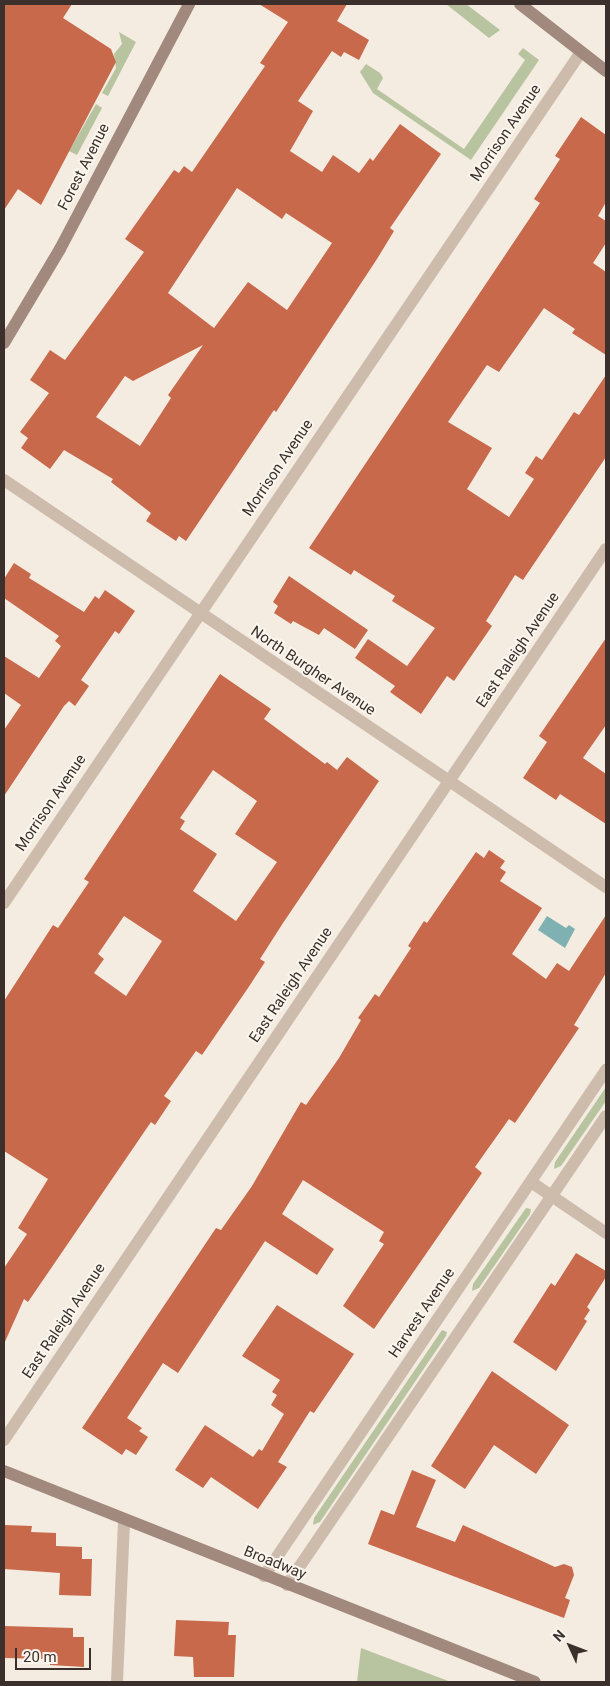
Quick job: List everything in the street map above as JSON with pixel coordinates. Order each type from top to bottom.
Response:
[{"type":"street","name":"Forest Avenue","points":[[4,344],[60,248],[189,4]]},
{"type":"street","points":[[520,4],[606,71]]},
{"type":"street","name":"Morrison Avenue","points":[[4,903],[581,52]]},
{"type":"street","name":"North Burgher Avenue","points":[[4,480],[199,614],[606,887]]},
{"type":"street","name":"East Raleigh Avenue","points":[[4,1440],[606,549]]},
{"type":"street","name":"Harvest Avenue","points":[[264,1576],[606,1070]]},
{"type":"street","points":[[287,1585],[606,1116]]},
{"type":"street","points":[[531,1182],[606,1232]]},
{"type":"street","name":"Broadway","points":[[4,1471],[124,1521],[535,1682]]},
{"type":"street","points":[[117,1682],[124,1521]]},
{"type":"green space","points":[[446,4],[466,4],[500,30],[489,38]]},
{"type":"green space","points":[[119,32],[136,42],[108,96],[102,93],[116,68],[114,54],[122,44]]},
{"type":"green space","points":[[523,48],[539,60],[471,160],[373,93],[360,72],[366,64],[380,73],[383,78],[377,89],[464,149],[525,60],[518,54]]},
{"type":"green space","points":[[96,104],[102,108],[77,155],[69,151]]},
{"type":"green space","points":[[606,1087],[606,1101],[561,1166],[554,1169],[555,1162]]},
{"type":"green space","points":[[526,1208],[531,1209],[530,1214],[479,1288],[472,1291],[473,1284]]},
{"type":"green space","points":[[442,1330],[447,1332],[446,1336],[320,1522],[313,1525],[314,1518]]},
{"type":"green space","points":[[361,1648],[451,1682],[357,1682]]},
{"type":"water","points":[[547,916],[566,928],[569,925],[575,929],[565,948],[538,930]]},
{"type":"building","points":[[4,4],[72,4],[63,18],[111,49],[116,62],[41,205],[18,189],[4,210]]},
{"type":"building","points":[[259,4],[347,4],[337,21],[369,40],[359,60],[344,52],[341,57],[332,51],[298,101],[313,111],[290,151],[322,172],[333,155],[359,173],[370,158],[373,161],[400,124],[441,154],[390,228],[394,231],[377,259],[276,412],[274,410],[186,541],[179,536],[176,541],[146,521],[151,513],[111,482],[113,479],[64,450],[50,469],[21,448],[28,438],[20,432],[49,393],[30,380],[50,350],[65,360],[144,252],[125,239],[174,170],[179,173],[184,166],[192,172],[265,66],[260,63],[288,22]],"holes":[[[237,188],[282,219],[286,213],[332,243],[287,310],[248,282],[214,328],[168,293]],[[203,345],[168,395],[171,398],[140,446],[96,417],[125,376],[133,381]]]},
{"type":"building","points":[[581,117],[606,135],[606,202],[598,216],[606,221],[606,243],[593,263],[606,272],[606,355],[572,333],[575,329],[544,308],[499,372],[487,365],[448,422],[492,448],[467,489],[509,517],[534,479],[525,473],[536,456],[542,460],[574,412],[579,415],[606,375],[606,457],[523,580],[515,575],[486,621],[492,626],[454,681],[447,676],[421,714],[390,692],[395,686],[355,658],[368,639],[407,666],[435,628],[392,601],[395,596],[354,570],[351,575],[309,548],[540,203],[534,199],[560,159],[555,156]]},
{"type":"building","points":[[14,563],[31,574],[29,578],[84,612],[95,596],[99,599],[105,590],[135,611],[119,634],[115,631],[81,680],[89,686],[75,706],[69,701],[64,706],[4,796],[4,730],[21,705],[4,693],[4,656],[39,678],[61,646],[55,641],[59,636],[4,598],[4,579]]},
{"type":"building","points":[[289,576],[368,630],[355,649],[324,628],[319,635],[293,621],[291,624],[274,613],[278,606],[273,602]]},
{"type":"building","points":[[606,638],[606,725],[583,758],[606,774],[606,824],[560,794],[556,800],[523,778],[547,742],[539,736]]},
{"type":"building","points":[[220,674],[271,709],[264,719],[325,764],[327,762],[337,770],[347,757],[379,781],[260,959],[265,962],[248,988],[202,1055],[196,1051],[164,1096],[171,1101],[155,1125],[151,1122],[28,1302],[24,1299],[4,1344],[4,1268],[27,1234],[18,1228],[48,1179],[4,1151],[4,1001],[53,925],[58,928],[89,882],[84,879]],"holes":[[[213,770],[257,801],[235,834],[277,862],[236,921],[193,891],[217,854],[180,829],[185,821],[180,818]],[[124,916],[162,941],[126,996],[94,973],[104,959],[98,954]]]},
{"type":"building","points":[[489,850],[505,861],[500,868],[506,872],[500,881],[542,908],[512,954],[546,979],[557,963],[569,971],[606,915],[606,973],[574,1025],[579,1028],[515,1123],[509,1119],[475,1167],[482,1173],[374,1329],[343,1306],[384,1244],[379,1241],[384,1232],[303,1180],[282,1214],[334,1249],[317,1275],[265,1241],[178,1373],[163,1363],[127,1418],[142,1428],[139,1431],[148,1437],[136,1455],[126,1449],[122,1455],[82,1428],[216,1228],[221,1230],[252,1186],[301,1102],[306,1105],[339,1058],[361,1020],[358,1018],[375,994],[379,997],[411,948],[408,946],[424,921],[427,923],[476,852],[484,858]]},
{"type":"building","points":[[576,1253],[606,1271],[606,1277],[587,1307],[590,1310],[584,1319],[587,1321],[556,1371],[513,1342],[551,1283],[555,1286]]},
{"type":"building","points":[[277,1305],[354,1354],[314,1413],[310,1411],[278,1462],[287,1467],[258,1509],[211,1477],[203,1488],[175,1470],[205,1425],[253,1457],[259,1449],[262,1451],[284,1414],[271,1405],[277,1395],[272,1392],[280,1380],[242,1356]]},
{"type":"building","points":[[492,1371],[569,1425],[536,1474],[494,1445],[465,1489],[431,1466]]},
{"type":"building","points":[[412,1470],[436,1480],[416,1527],[455,1542],[463,1525],[555,1567],[564,1564],[572,1567],[574,1575],[565,1598],[570,1600],[564,1618],[368,1544],[381,1510],[394,1515]]},
{"type":"building","points":[[4,1525],[32,1526],[31,1532],[56,1533],[56,1546],[82,1547],[82,1559],[92,1559],[91,1596],[59,1595],[60,1573],[4,1569]]},
{"type":"building","points":[[176,1620],[229,1622],[228,1635],[236,1635],[234,1677],[194,1677],[193,1657],[174,1656]]},
{"type":"building","points":[[4,1626],[73,1628],[73,1637],[84,1637],[84,1667],[50,1665],[50,1659],[4,1658]]}]
